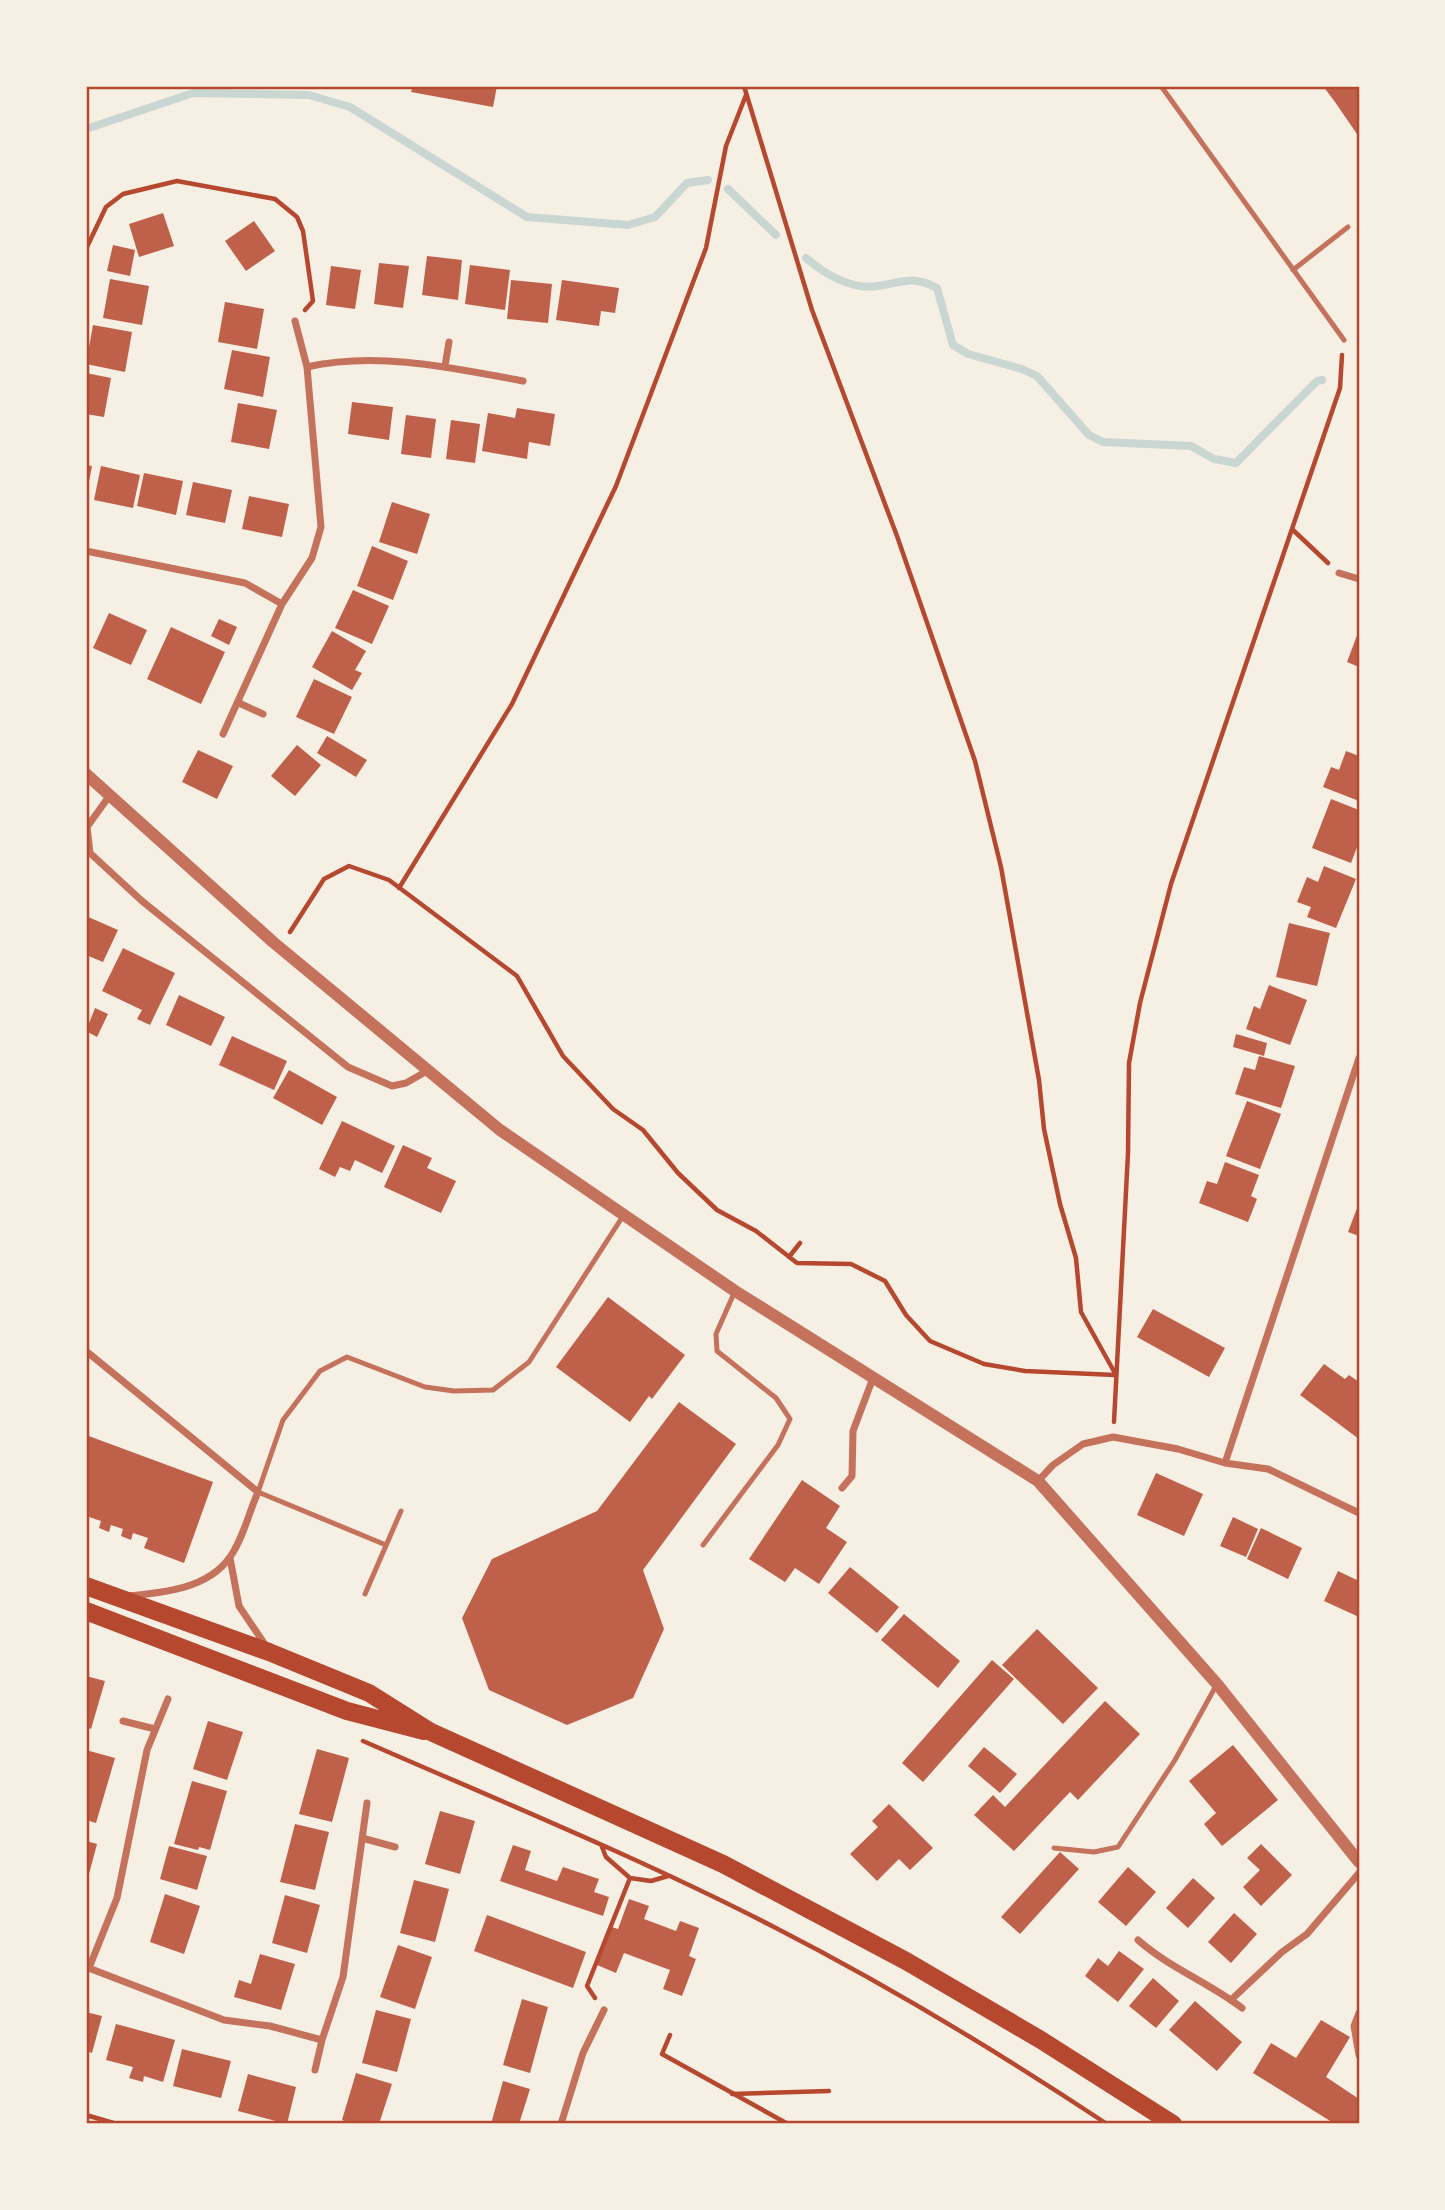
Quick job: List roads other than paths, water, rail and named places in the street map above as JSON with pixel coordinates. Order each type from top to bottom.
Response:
[{"type":"main road","points":[[86,1586],[270,1652],[369,1693],[431,1732],[647,1828],[784,1896],[1030,2034],[1173,2124]]},
{"type":"main road","points":[[86,1611],[347,1711],[431,1732]]},
{"type":"street","points":[[223,734],[282,604],[312,558],[321,527],[307,366],[295,321]]},
{"type":"street","points":[[444,366],[449,342]]},
{"type":"street","points":[[307,366],[354,359],[444,366],[523,381]]},
{"type":"street","points":[[86,551],[245,583],[282,604]]},
{"type":"street","points":[[1339,573],[1359,579]]},
{"type":"street","points":[[239,703],[263,714]]},
{"type":"street","points":[[86,774],[281,947],[500,1130],[735,1291],[1038,1481],[1217,1684],[1359,1862]]},
{"type":"street","points":[[110,795],[87,827],[90,853],[142,901],[348,1067],[392,1086],[407,1083],[428,1071]]},
{"type":"street","points":[[1225,1463],[1359,1058]]},
{"type":"street","points":[[86,1351],[258,1492],[230,1558],[199,1581],[174,1592],[116,1597]]},
{"type":"street","points":[[842,1488],[852,1476],[853,1431],[873,1378]]},
{"type":"street","points":[[1038,1481],[1053,1465],[1083,1444],[1113,1437],[1178,1449],[1225,1463],[1268,1469],[1359,1513]]},
{"type":"street","points":[[230,1558],[240,1606],[270,1652]]},
{"type":"street","points":[[168,1699],[147,1750],[117,1898],[88,1967],[224,2020],[270,2026],[322,2040]]},
{"type":"street","points":[[123,1721],[155,1729]]},
{"type":"street","points":[[315,2070],[343,1977],[367,1802]]},
{"type":"street","points":[[362,1838],[395,1847]]},
{"type":"street","points":[[1231,2000],[1282,1952],[1307,1934],[1359,1873]]},
{"type":"street","points":[[1138,1940],[1181,1973],[1242,2008]]},
{"type":"street","points":[[561,2124],[583,2053],[604,2010]]},
{"type":"street","points":[[1359,2013],[1354,2026],[1359,2055]]},
{"type":"lane","points":[[1161,86],[1344,340]]},
{"type":"lane","points":[[1293,270],[1348,227]]},
{"type":"lane","points":[[386,1545],[258,1492],[283,1420],[320,1371],[347,1357],[425,1387],[454,1391],[493,1390],[530,1362],[623,1216]]},
{"type":"lane","points":[[703,1545],[778,1445],[790,1419],[776,1398],[717,1352],[716,1334],[735,1291]]},
{"type":"lane","points":[[365,1594],[401,1511]]},
{"type":"lane","points":[[1054,1848],[1094,1852],[1118,1847],[1175,1760],[1217,1684]]},
{"type":"waterway","points":[[86,129],[193,93],[309,95],[350,107],[527,217],[628,225],[655,217],[687,183],[708,180]]},
{"type":"waterway","points":[[728,189],[776,235]]},
{"type":"waterway","points":[[806,258],[830,275],[858,286],[914,281],[937,288],[953,345],[968,354],[1022,369],[1037,376],[1089,435],[1103,442],[1191,446],[1214,459],[1236,463],[1317,381],[1322,380]]}]
